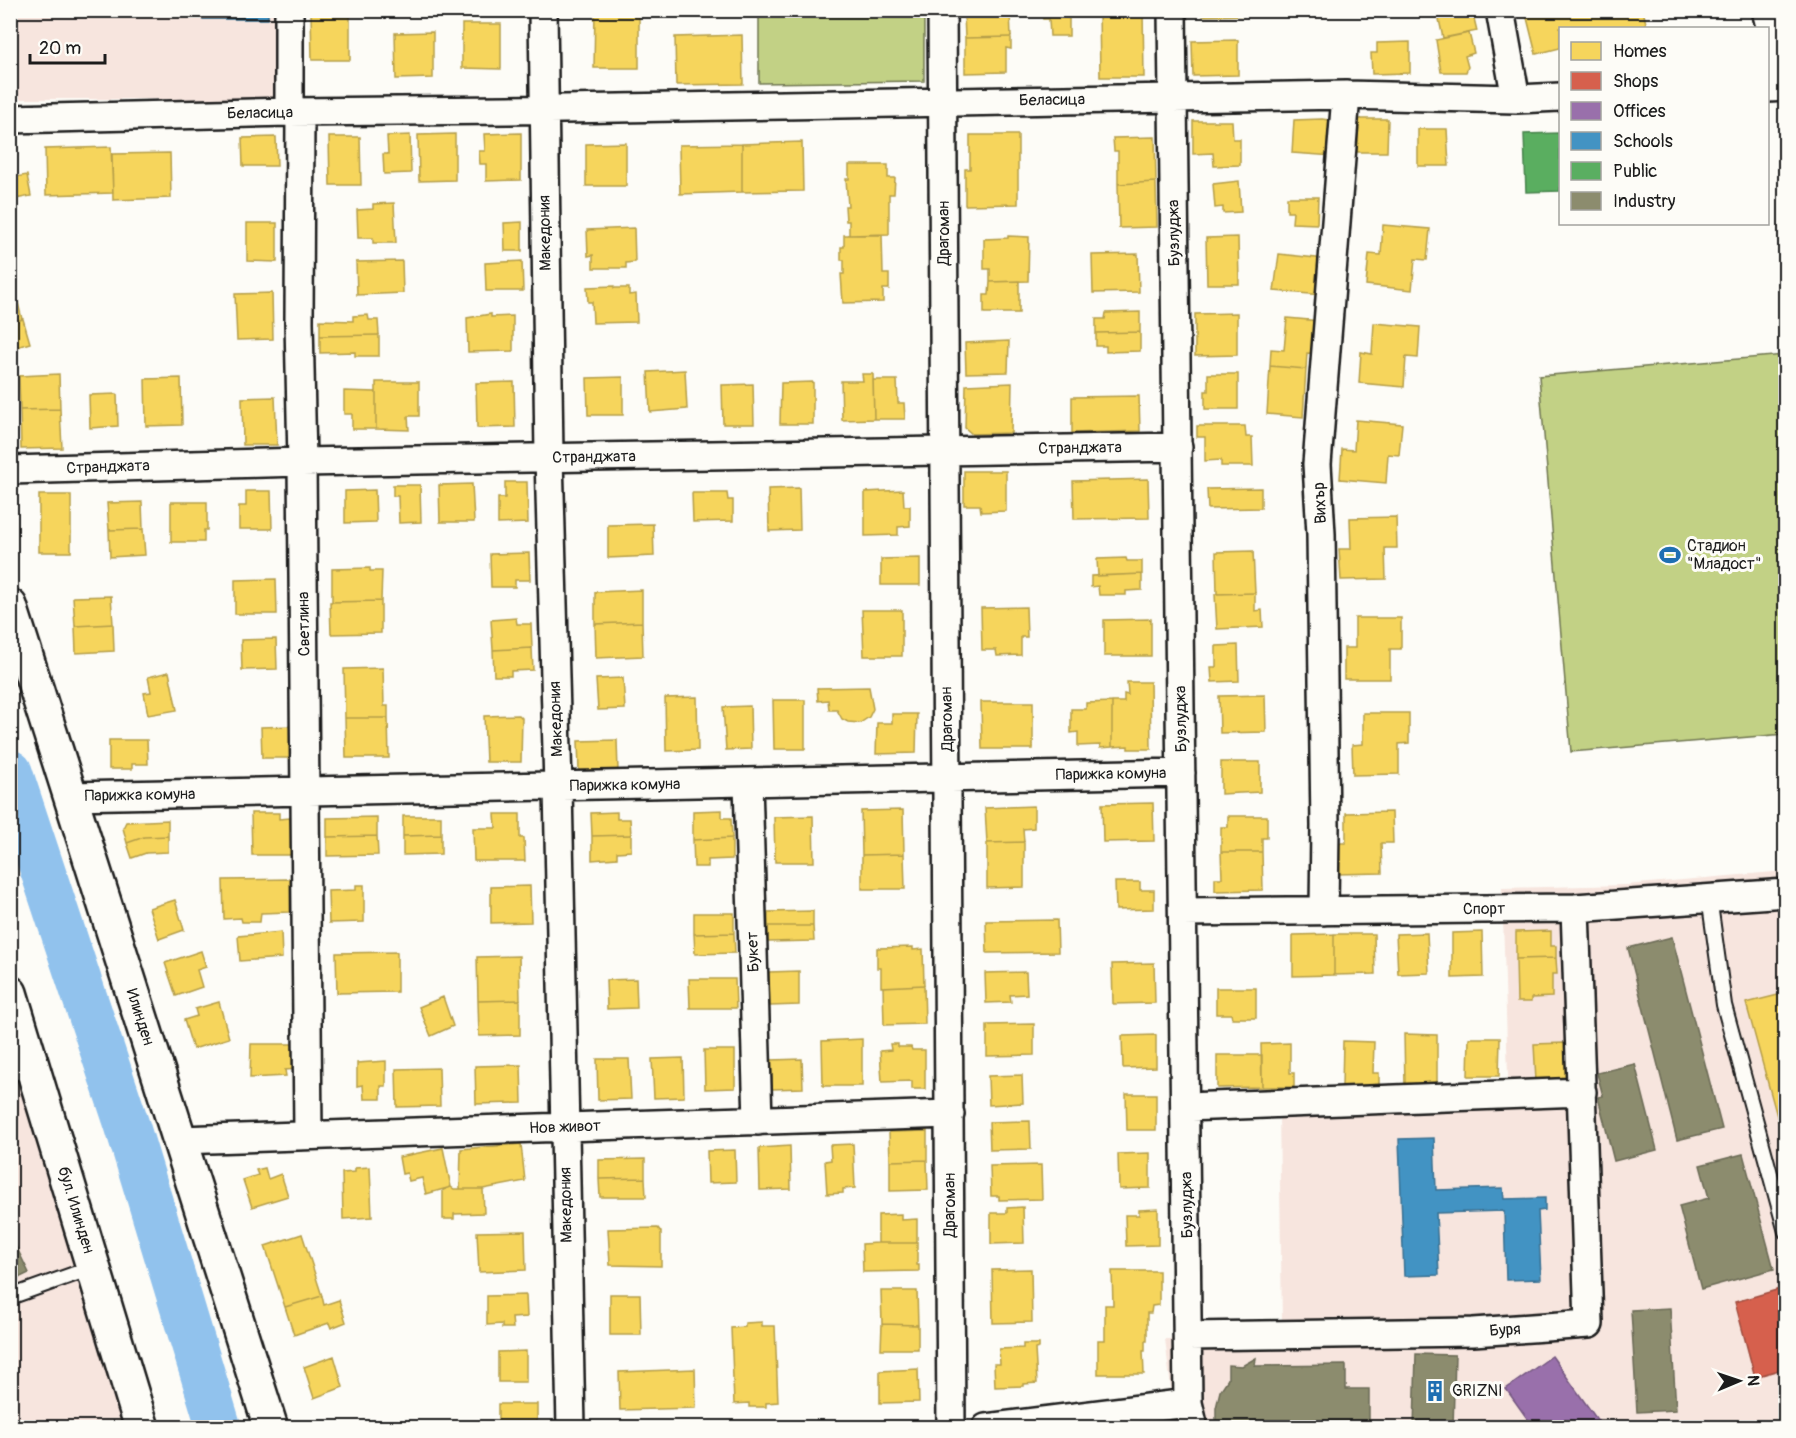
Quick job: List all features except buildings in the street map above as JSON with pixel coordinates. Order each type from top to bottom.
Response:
[{"type":"main road","points":[[1769,10],[1785,77]]},
{"type":"main road","name":"Илинден","points":[[10,606],[271,1428]]},
{"type":"main road","name":"бул. Илинден","points":[[10,993],[23,1074],[94,1267],[142,1428]]},
{"type":"street","name":"Светлина","points":[[289,10],[294,112],[303,462],[308,1135]]},
{"type":"street","name":"Македония","points":[[543,10],[549,457],[571,1428]]},
{"type":"street","name":"Драгоман","points":[[942,10],[951,1428]]},
{"type":"street","name":"Бузлуджа","points":[[1172,10],[1188,1336],[1191,1415]]},
{"type":"street","points":[[1500,10],[1516,99]]},
{"type":"street","points":[[1769,88],[1785,87]]},
{"type":"street","name":"Беласица","points":[[10,119],[294,112],[1346,95],[1516,99],[1559,97]]},
{"type":"street","name":"Вихър","points":[[1324,911],[1322,534],[1317,464],[1346,95]]},
{"type":"street","name":"Странджата","points":[[10,470],[549,457],[1178,447]]},
{"type":"street","name":"Парижка комуна","points":[[69,796],[1181,773]]},
{"type":"street","name":"Букет","points":[[748,783],[758,1121]]},
{"type":"street","name":"Спорт","points":[[1183,912],[1575,908],[1785,893]]},
{"type":"street","name":"Буря","points":[[1188,1336],[1473,1332],[1589,1324],[1575,908]]},
{"type":"street","points":[[1185,1107],[1582,1092]]},
{"type":"street","name":"Нов живот","points":[[180,1140],[950,1114]]},
{"type":"street","points":[[986,1428],[1191,1415]]},
{"type":"lane","points":[[1709,897],[1724,1005],[1785,1232]]},
{"type":"lane","points":[[10,1297],[94,1267]]},
{"type":"shaded area","points":[[11,11],[278,11],[277,99],[22,99],[11,101]]},
{"type":"shaded area","points":[[1785,871],[1785,1427],[1178,1427],[1165,1339],[1473,1332],[1282,1326],[1279,1111],[1509,1107],[1502,888],[1626,885]]},
{"type":"shaded area","points":[[10,993],[142,1427],[11,1427]]},
{"type":"green space","points":[[11,10],[16,11],[16,68],[11,68]]},
{"type":"green space","points":[[759,11],[924,11],[924,81],[759,83]]},
{"type":"green space","name":"Стадион \"Младост\"","points":[[1785,355],[1785,734],[1571,752],[1539,376]]},
{"type":"waterway","points":[[10,772],[127,1125],[219,1428]]},
{"type":"place","name":"Стадион \"Младост\"","points":[[1670,555]]},
{"type":"place","name":"GRIZNI","points":[[1435,1391]]}]
